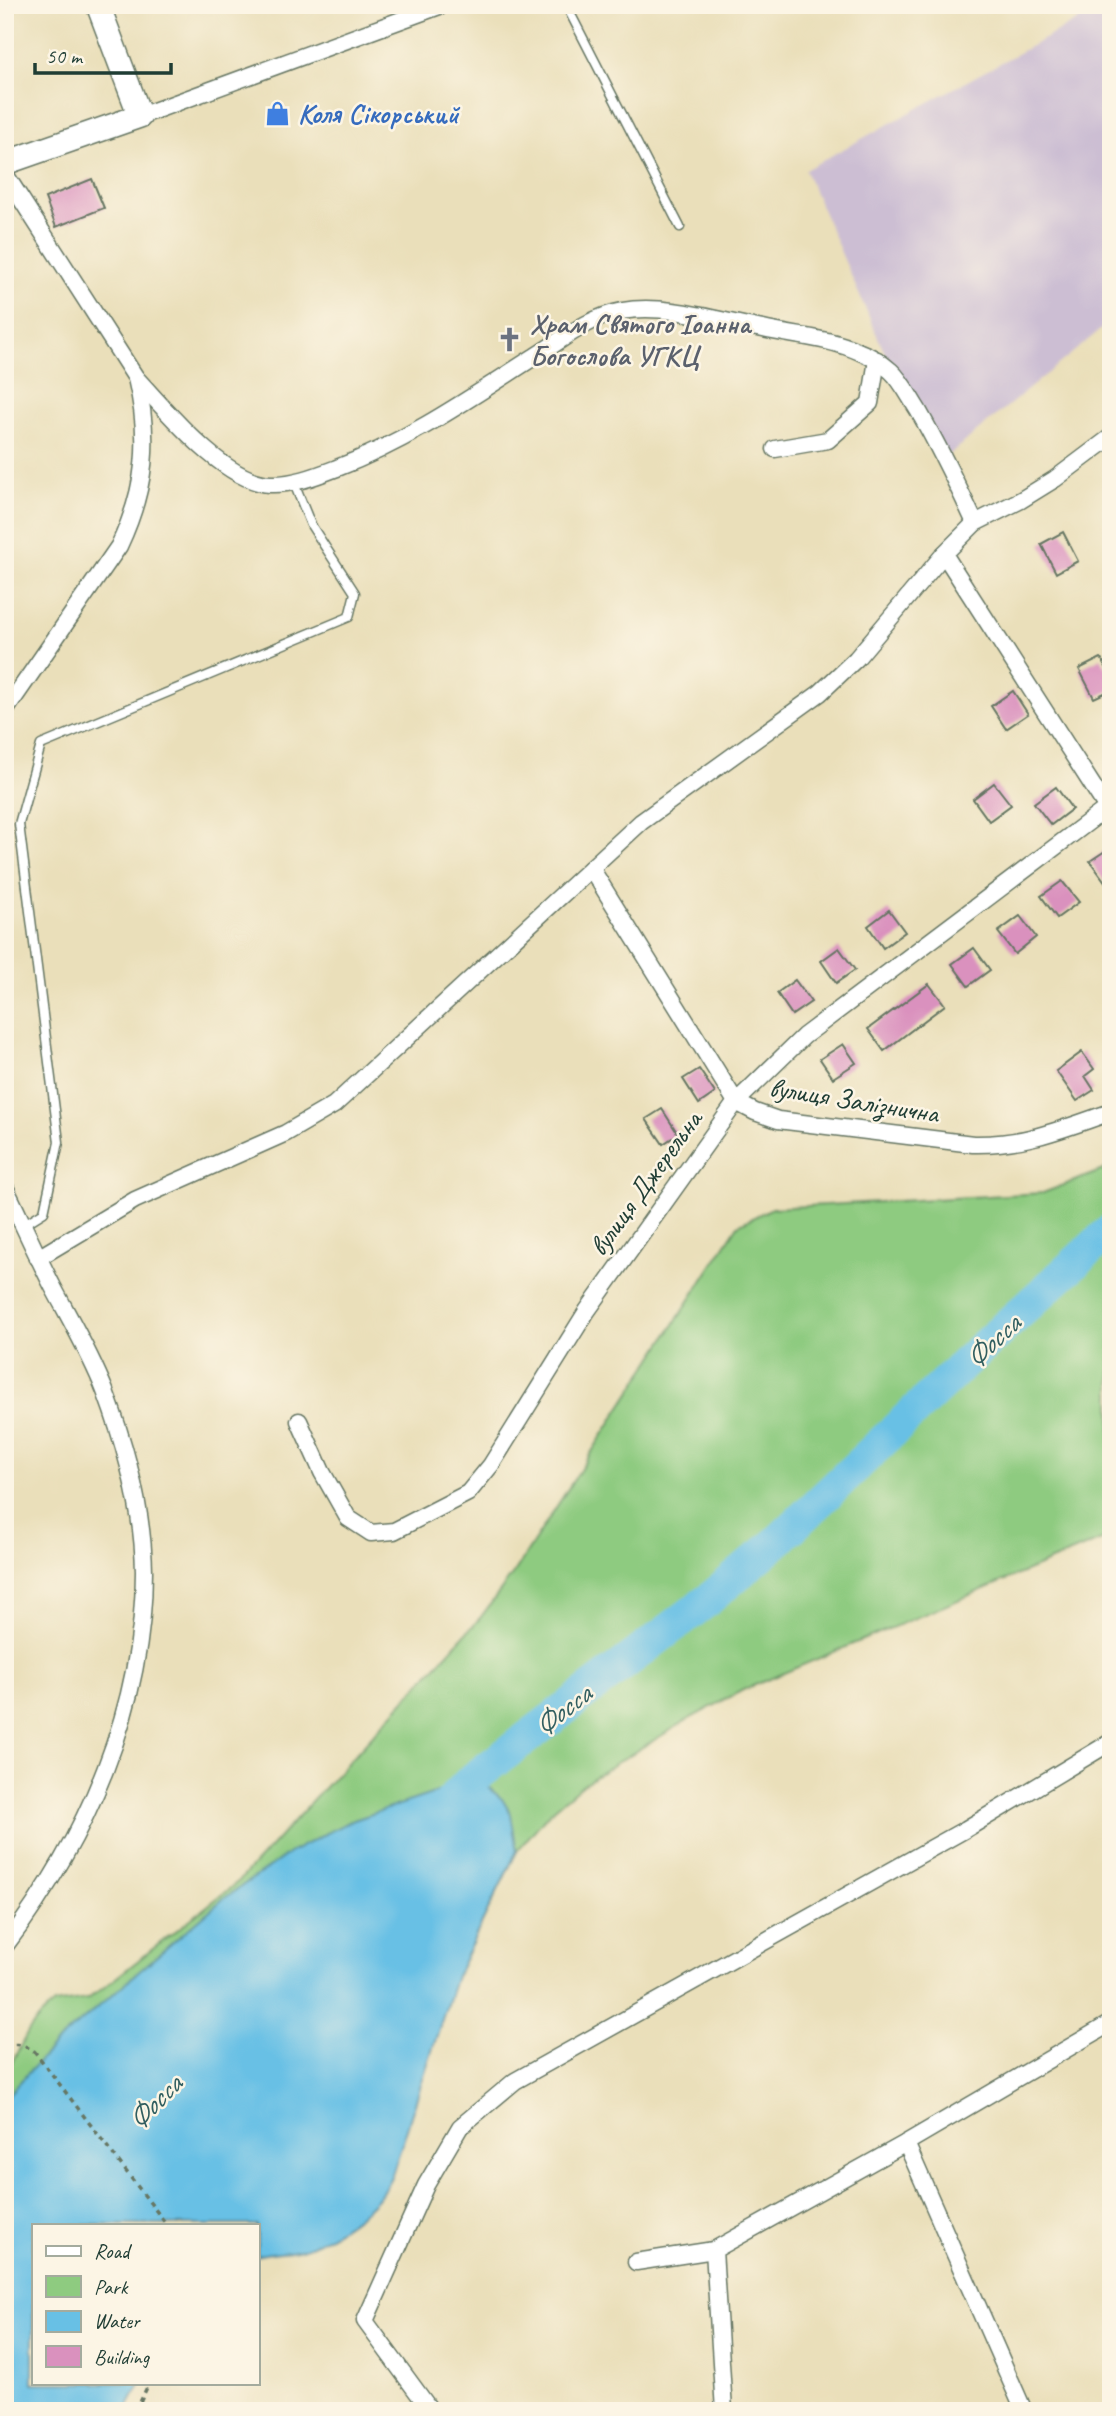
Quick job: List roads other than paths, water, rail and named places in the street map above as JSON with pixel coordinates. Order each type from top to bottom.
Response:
[{"type":"street","points":[[97,5],[140,116]]},
{"type":"street","points":[[5,163],[442,5]]},
{"type":"street","points":[[5,174],[136,378],[197,443],[226,466],[247,477],[269,484],[293,481],[316,476],[364,458],[437,419],[591,322],[622,311],[659,309],[843,345],[877,360],[893,372],[946,458],[975,523]]},
{"type":"street","points":[[775,449],[828,440],[870,403],[877,360]]},
{"type":"street","points":[[6,709],[91,588],[132,518],[145,462],[143,406],[136,378]]},
{"type":"street","points":[[38,1258],[135,1200],[286,1133],[334,1105],[662,805],[820,693],[856,659],[944,554],[975,523],[1055,479],[1111,437]]},
{"type":"street","points":[[944,554],[1109,806]]},
{"type":"street","name":"вулиця Джерельна","points":[[299,1421],[322,1472],[348,1518],[371,1533],[394,1531],[468,1493],[491,1465],[587,1311],[736,1102],[804,1036],[1109,806]]},
{"type":"street","name":"вулиця Залізнична","points":[[591,868],[736,1102],[755,1112],[778,1120],[973,1144],[1013,1143],[1032,1139],[1111,1112]]},
{"type":"street","points":[[5,1187],[100,1380],[130,1471],[144,1569],[136,1667],[113,1748],[85,1819],[54,1876],[5,1946]]},
{"type":"street","points":[[431,2411],[365,2320],[426,2185],[460,2127],[515,2081],[967,1829],[1111,1742]]},
{"type":"street","points":[[636,2262],[714,2250],[1111,2024]]},
{"type":"street","points":[[906,2143],[1024,2411]]},
{"type":"street","points":[[714,2250],[724,2411]]},
{"type":"lane","points":[[566,5],[680,227]]},
{"type":"lane","points":[[23,1225],[44,1212],[59,1142],[19,824],[41,746],[349,617],[355,593],[311,525],[293,481]]},
{"type":"water","points":[[470,1781],[489,1788],[502,1799],[511,1814],[517,1851],[456,1976],[392,2175],[367,2209],[330,2236],[301,2249],[259,2255],[259,2224],[32,2224],[32,2384],[140,2384],[126,2411],[5,2411],[5,2098],[56,2043],[223,1899],[291,1852],[348,1822]]},
{"type":"waterway","name":"Фосса","points":[[440,1813],[470,1781],[708,1600],[778,1541],[967,1361],[1111,1230]]},
{"type":"place","name":"Коля Сікорський","points":[[278,113]]},
{"type":"place","name":"Храм Святого Іоанна Богослова УГКЦ","points":[[510,339]]}]
